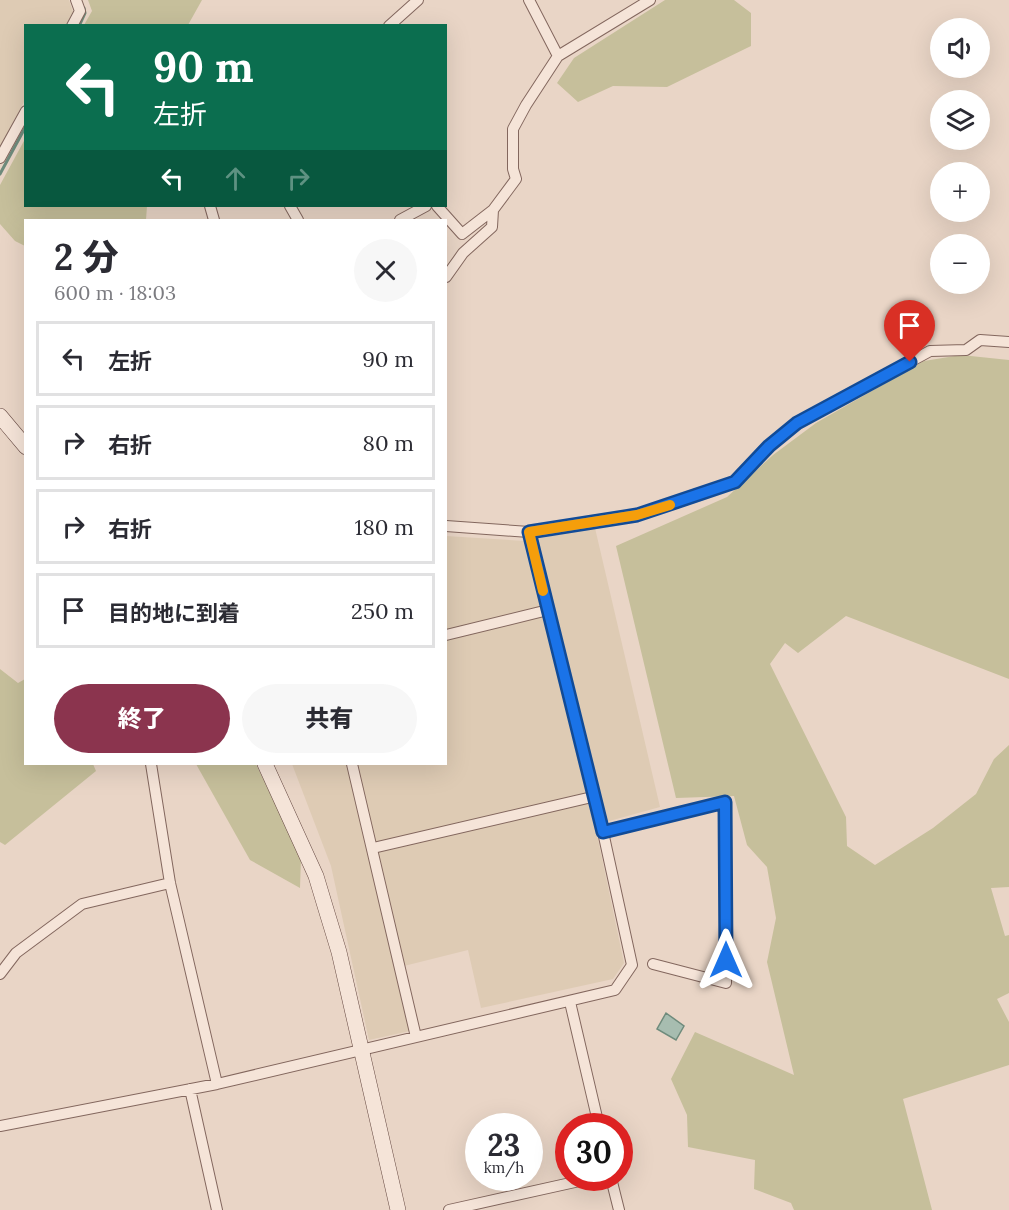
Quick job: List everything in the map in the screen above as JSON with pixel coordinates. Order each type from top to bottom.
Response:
[{"type":"street","points":[[73,24],[80,11],[76,0]]},
{"type":"street","points":[[391,24],[418,0]]},
{"type":"street","points":[[529,0],[558,56]]},
{"type":"street","points":[[438,207],[462,234],[493,210],[516,179],[513,169],[513,129],[558,56],[650,0]]},
{"type":"street","points":[[0,158],[24,115]]},
{"type":"street","points":[[402,219],[424,207]]},
{"type":"street","points":[[447,276],[463,253],[492,227],[493,210]]},
{"type":"street","points":[[447,526],[529,532],[637,515],[735,482],[769,446],[797,423],[930,351],[966,350],[980,340],[1009,342]]},
{"type":"street","points":[[0,416],[24,445]]},
{"type":"street","points":[[0,1126],[216,1084],[615,990],[632,965],[603,832],[592,797],[529,532]]},
{"type":"street","points":[[447,635],[548,610]]},
{"type":"street","points":[[151,765],[170,883],[216,1084]]},
{"type":"street","points":[[265,765],[316,876],[339,952],[398,1210]]},
{"type":"street","points":[[352,765],[416,1037]]},
{"type":"street","points":[[373,848],[592,797]]},
{"type":"street","points":[[603,832],[725,802],[726,982],[653,964]]},
{"type":"street","points":[[0,974],[16,953],[82,904],[170,883]]},
{"type":"street","points":[[570,1002],[596,1113]]},
{"type":"street","points":[[190,1089],[217,1210]]},
{"type":"street","points":[[449,1210],[555,1186]]},
{"type":"street","points":[[614,1191],[619,1210]]},
{"type":"shaded area","points":[[0,0],[69,0],[73,12],[67,24],[24,24],[24,102],[0,147]]},
{"type":"shaded area","points":[[88,0],[202,0],[189,24],[85,24],[92,11]]},
{"type":"shaded area","points":[[665,0],[734,0],[751,13],[751,46],[667,87],[613,86],[578,102],[557,83],[574,58]]},
{"type":"shaded area","points":[[24,141],[24,207],[147,207],[146,219],[24,219],[24,246],[15,241],[0,224],[0,185]]},
{"type":"shaded area","points":[[961,355],[1009,360],[1009,679],[846,616],[798,653],[785,643],[770,664],[846,817],[847,846],[875,865],[933,828],[976,794],[994,759],[1009,745],[1009,887],[991,888],[1005,936],[1009,935],[1009,993],[997,999],[1009,1022],[1009,1065],[903,1099],[932,1210],[794,1210],[791,1203],[754,1189],[755,1160],[688,1147],[687,1115],[671,1079],[695,1032],[794,1075],[767,962],[776,918],[767,867],[747,845],[734,796],[676,798],[616,546],[727,497],[773,455],[816,423],[924,361]]},
{"type":"shaded area","points":[[595,528],[660,807],[595,825],[624,963],[613,979],[481,1008],[468,950],[400,967],[410,1031],[369,1040],[331,866],[292,765],[447,765],[447,536],[525,541]]},
{"type":"shaded area","points":[[0,669],[18,683],[24,680],[24,765],[93,765],[96,771],[5,845],[0,842]]},
{"type":"shaded area","points":[[197,765],[256,765],[301,858],[300,888],[250,860]]},
{"type":"shaded area","points":[[666,1013],[684,1026],[676,1040],[657,1029]]},
{"type":"waterway","points":[[80,24],[85,13],[84,8]]},
{"type":"waterway","points":[[0,174],[24,130]]},
{"type":"slow traffic","points":[[543,591],[529,532],[637,515],[670,505]]},
{"type":"route","points":[[726,960],[725,802],[603,832],[592,797],[529,532],[637,515],[735,482],[769,446],[797,423],[910,362]]}]
